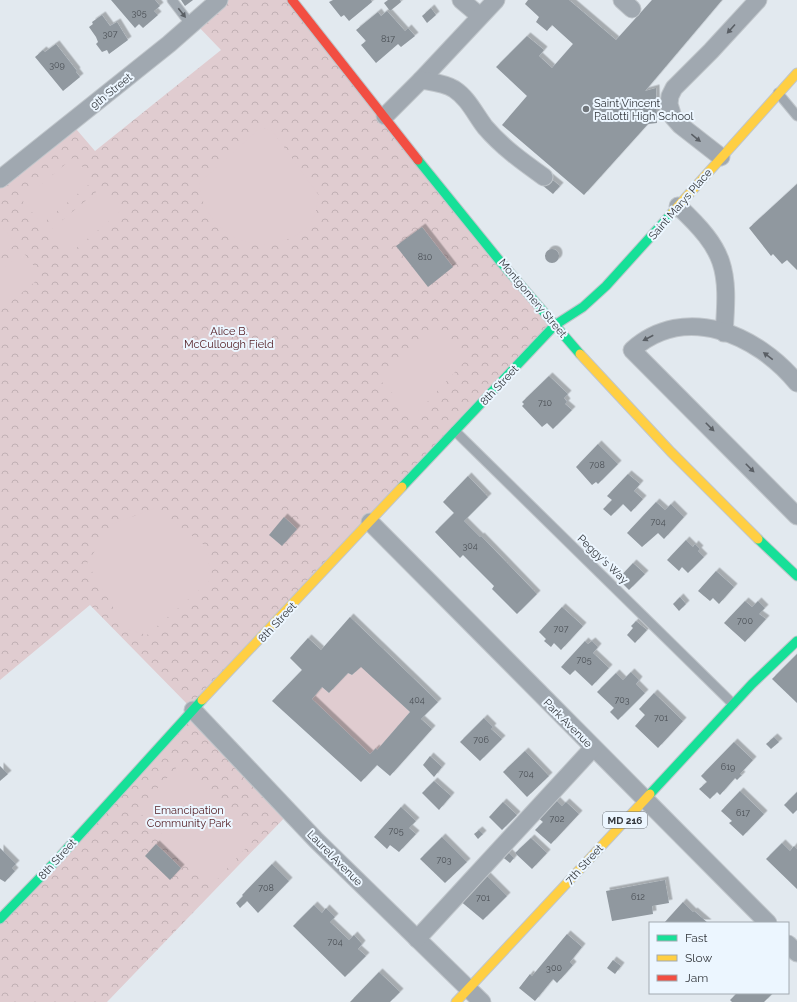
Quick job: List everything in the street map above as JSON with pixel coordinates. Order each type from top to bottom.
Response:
[{"type":"street","name":"9th Street","points":[[4,171],[72,123],[191,25],[219,0]]},
{"type":"street","name":"Montgomery Street","points":[[292,0],[492,251],[555,325],[630,410],[797,576]]},
{"type":"street","points":[[461,0],[480,16]]},
{"type":"street","points":[[385,116],[496,0]]},
{"type":"street","points":[[721,157],[680,125],[673,117],[669,104],[670,96],[674,88],[711,51],[758,0]]},
{"type":"street","name":"Saint Marys Place","points":[[555,325],[583,307],[606,286],[797,73]]},
{"type":"street","points":[[421,80],[453,88],[468,101],[486,127],[512,154],[544,177]]},
{"type":"street","points":[[678,206],[701,228],[720,258],[724,274],[726,299],[724,332]]},
{"type":"street","name":"8th Street","points":[[0,919],[55,862],[193,710],[555,325]]},
{"type":"street","points":[[797,383],[772,359],[750,343],[724,332],[699,327],[676,327],[644,339],[632,350],[797,516]]},
{"type":"street","name":"Park Avenue","points":[[370,522],[644,800],[767,922]]},
{"type":"street","name":"7th Street","points":[[456,1002],[733,704],[797,641]]},
{"type":"street","name":"Laurel Avenue","points":[[193,710],[316,840],[482,1002]]},
{"type":"street","points":[[417,939],[593,748]]},
{"type":"street","points":[[789,945],[797,953]]},
{"type":"lane","points":[[172,0],[191,25]]},
{"type":"lane","points":[[778,93],[797,116]]},
{"type":"lane","name":"Peggy's Way","points":[[455,431],[733,704]]},
{"type":"green space","name":"Alice B. McCullough Field","points":[[219,0],[292,0],[555,325],[193,710],[90,605],[0,680],[0,180],[71,123],[95,151],[221,50],[194,22]]},
{"type":"green space","points":[[266,128],[273,132],[318,194],[317,207],[315,215],[310,223],[304,230],[296,235],[273,244],[257,244],[243,241],[229,234],[218,224],[208,212],[202,198],[199,183],[259,129]]},
{"type":"green space","points":[[74,157],[94,180],[42,224],[22,200]]},
{"type":"green space","points":[[101,188],[120,212],[68,255],[49,231]]},
{"type":"green space","points":[[0,224],[16,244],[0,257]]},
{"type":"green space","points":[[23,252],[42,276],[0,311],[0,271]]},
{"type":"green space","points":[[435,324],[469,357],[414,416],[380,380]]},
{"type":"green space","points":[[156,508],[204,545],[213,578],[147,635],[126,629],[87,563],[112,524]]},
{"type":"green space","points":[[361,666],[410,712],[372,756],[311,700],[322,687],[329,693],[348,673],[352,675]]},
{"type":"green space","name":"Emancipation Community Park","points":[[193,710],[290,812],[107,1002],[0,1002],[0,917]]},
{"type":"green space","points":[[179,765],[256,837],[213,884],[137,810]]},
{"type":"building","points":[[111,0],[155,0],[160,6],[154,11],[158,15],[143,28],[139,24],[135,28]]},
{"type":"building","points":[[181,0],[193,0],[185,6]]},
{"type":"building","points":[[333,0],[371,0],[372,2],[349,21],[344,15],[341,17],[329,2]]},
{"type":"building","points":[[388,0],[400,0],[401,2],[390,11],[384,3]]},
{"type":"building","name":"Saint Vincent Pallotti High School","points":[[528,0],[569,0],[616,40],[652,0],[722,0],[645,91],[656,88],[657,123],[648,124],[584,195],[502,125],[527,96],[496,67],[527,36],[544,50],[539,56],[552,68],[573,44],[552,25],[547,31],[536,22],[539,17],[525,4]]},
{"type":"building","points":[[431,8],[436,15],[427,23],[422,16]]},
{"type":"building","points":[[387,11],[405,31],[408,28],[415,36],[401,47],[398,44],[376,63],[361,45],[366,41],[356,30],[378,12],[381,16]]},
{"type":"building","points":[[102,15],[110,26],[117,22],[128,40],[109,54],[107,50],[102,52],[96,44],[98,42],[96,37],[89,27],[93,24],[92,22]]},
{"type":"building","points":[[56,44],[80,77],[63,91],[35,57],[43,50],[45,52]]},
{"type":"building","points":[[549,177],[560,186],[553,194],[542,185]]},
{"type":"building","points":[[797,184],[797,270],[787,260],[782,264],[773,254],[771,256],[749,228]]},
{"type":"building","points":[[422,227],[453,267],[428,287],[396,246]]},
{"type":"building","points":[[552,249],[557,251],[559,256],[557,261],[552,263],[547,261],[545,256],[547,251]]},
{"type":"building","points":[[549,376],[568,394],[564,398],[567,402],[565,404],[572,410],[553,429],[547,423],[542,427],[522,406],[524,404],[522,402]]},
{"type":"building","points":[[598,444],[618,464],[598,484],[596,482],[592,485],[576,467]]},
{"type":"building","points":[[628,474],[640,484],[634,491],[643,499],[631,512],[623,504],[611,516],[603,509],[612,500],[607,496]]},
{"type":"building","points":[[468,476],[488,497],[464,521],[480,537],[481,536],[537,594],[517,614],[492,589],[494,586],[463,555],[460,558],[435,532],[454,513],[443,502]]},
{"type":"building","points":[[656,502],[665,510],[671,504],[684,517],[664,539],[658,533],[642,547],[627,533]]},
{"type":"building","points":[[284,517],[297,529],[282,546],[269,535]]},
{"type":"building","points":[[686,540],[693,547],[695,544],[700,549],[698,551],[704,557],[688,573],[682,567],[679,571],[667,560]]},
{"type":"building","points":[[633,563],[645,574],[629,590],[618,579]]},
{"type":"building","points":[[716,571],[734,587],[719,604],[713,598],[710,601],[698,591]]},
{"type":"building","points":[[680,597],[686,604],[679,611],[673,604]]},
{"type":"building","points":[[745,601],[752,607],[758,601],[765,608],[759,614],[766,619],[745,642],[724,623]]},
{"type":"building","points":[[562,607],[583,626],[561,650],[554,643],[551,647],[544,641],[546,639],[539,632]]},
{"type":"building","points":[[350,617],[438,702],[421,719],[432,729],[390,776],[377,765],[361,782],[272,701],[302,670],[290,658],[308,638],[321,650]],"holes":[[[361,667],[410,712],[377,750],[376,748],[370,754],[312,699],[322,687],[329,693],[348,673],[352,675]]]},
{"type":"building","points":[[636,621],[647,630],[635,643],[627,635],[633,628],[631,626]]},
{"type":"building","points":[[585,641],[588,644],[592,641],[598,647],[593,653],[609,668],[592,686],[575,670],[570,675],[561,667]]},
{"type":"building","points":[[797,654],[797,703],[772,679]]},
{"type":"building","points":[[631,672],[639,680],[636,684],[645,693],[618,720],[610,712],[614,708],[597,692],[616,673],[623,680]]},
{"type":"building","points":[[654,693],[683,721],[658,748],[635,726],[645,715],[639,709]]},
{"type":"building","points":[[484,718],[493,727],[491,729],[502,739],[480,761],[460,742]]},
{"type":"building","points":[[774,737],[779,742],[771,749],[766,744]]},
{"type":"building","points":[[734,742],[753,760],[740,774],[742,775],[737,780],[735,778],[720,795],[717,792],[710,799],[699,789],[707,782],[701,776]]},
{"type":"building","points":[[525,751],[549,776],[527,797],[503,772]]},
{"type":"building","points":[[430,756],[442,767],[434,777],[423,765]]},
{"type":"building","points":[[0,766],[8,774],[0,781]]},
{"type":"building","points":[[434,781],[451,796],[439,810],[422,793]]},
{"type":"building","points":[[740,791],[764,814],[743,836],[729,823],[732,821],[721,811]]},
{"type":"building","points":[[797,792],[797,810],[793,814],[784,805]]},
{"type":"building","points":[[554,798],[562,806],[566,802],[579,814],[551,844],[535,830],[543,822],[537,817]]},
{"type":"building","points":[[503,802],[517,815],[502,830],[489,817]]},
{"type":"building","points":[[401,807],[416,821],[409,828],[416,834],[399,852],[390,845],[387,849],[374,837]]},
{"type":"building","points":[[479,830],[483,834],[478,839],[474,834]]},
{"type":"building","points":[[442,837],[467,862],[445,883],[420,859]]},
{"type":"building","points":[[531,838],[547,853],[532,869],[515,853]]},
{"type":"building","points":[[782,843],[790,851],[794,846],[797,849],[797,889],[766,859]]},
{"type":"building","points":[[156,844],[181,868],[170,880],[145,856]]},
{"type":"building","points":[[0,848],[16,864],[12,868],[15,871],[5,882],[0,879]]},
{"type":"building","points":[[505,849],[514,858],[510,863],[500,855]]},
{"type":"building","points":[[272,864],[289,881],[258,913],[247,901],[240,908],[236,903]]},
{"type":"building","points":[[485,874],[507,896],[483,920],[459,900]]},
{"type":"building","points":[[665,880],[669,903],[652,906],[653,914],[612,921],[606,891]]},
{"type":"building","points":[[683,902],[693,912],[694,911],[707,922],[665,922]]},
{"type":"building","points":[[314,905],[322,913],[326,908],[335,917],[330,922],[349,940],[354,935],[362,944],[358,949],[366,956],[345,977],[293,926]]},
{"type":"building","points":[[567,934],[582,947],[570,962],[573,965],[567,972],[557,983],[553,979],[535,1001],[519,988],[530,974],[532,976]]},
{"type":"building","points":[[613,960],[621,966],[615,974],[607,968]]},
{"type":"building","points":[[379,972],[400,992],[390,1002],[350,1002]]},
{"type":"building","points":[[736,994],[772,994],[764,1002],[732,1002],[730,1000]]},
{"type":"traffic: fast","points":[[418,160],[499,260],[580,354]]},
{"type":"traffic: fast","points":[[402,487],[555,325],[583,307],[606,286],[672,213]]},
{"type":"traffic: fast","points":[[758,539],[797,576]]},
{"type":"traffic: fast","points":[[650,794],[752,684],[797,641]]},
{"type":"traffic: fast","points":[[0,919],[55,862],[202,700]]},
{"type":"traffic: slow","points":[[672,213],[797,73]]},
{"type":"traffic: slow","points":[[580,354],[671,452],[758,539]]},
{"type":"traffic: slow","points":[[202,700],[402,487]]},
{"type":"traffic: slow","points":[[456,1002],[650,794]]},
{"type":"traffic: jam","points":[[292,0],[418,160]]},
{"type":"place","name":"Saint Vincent Pallotti High School","points":[[586,109]]}]
